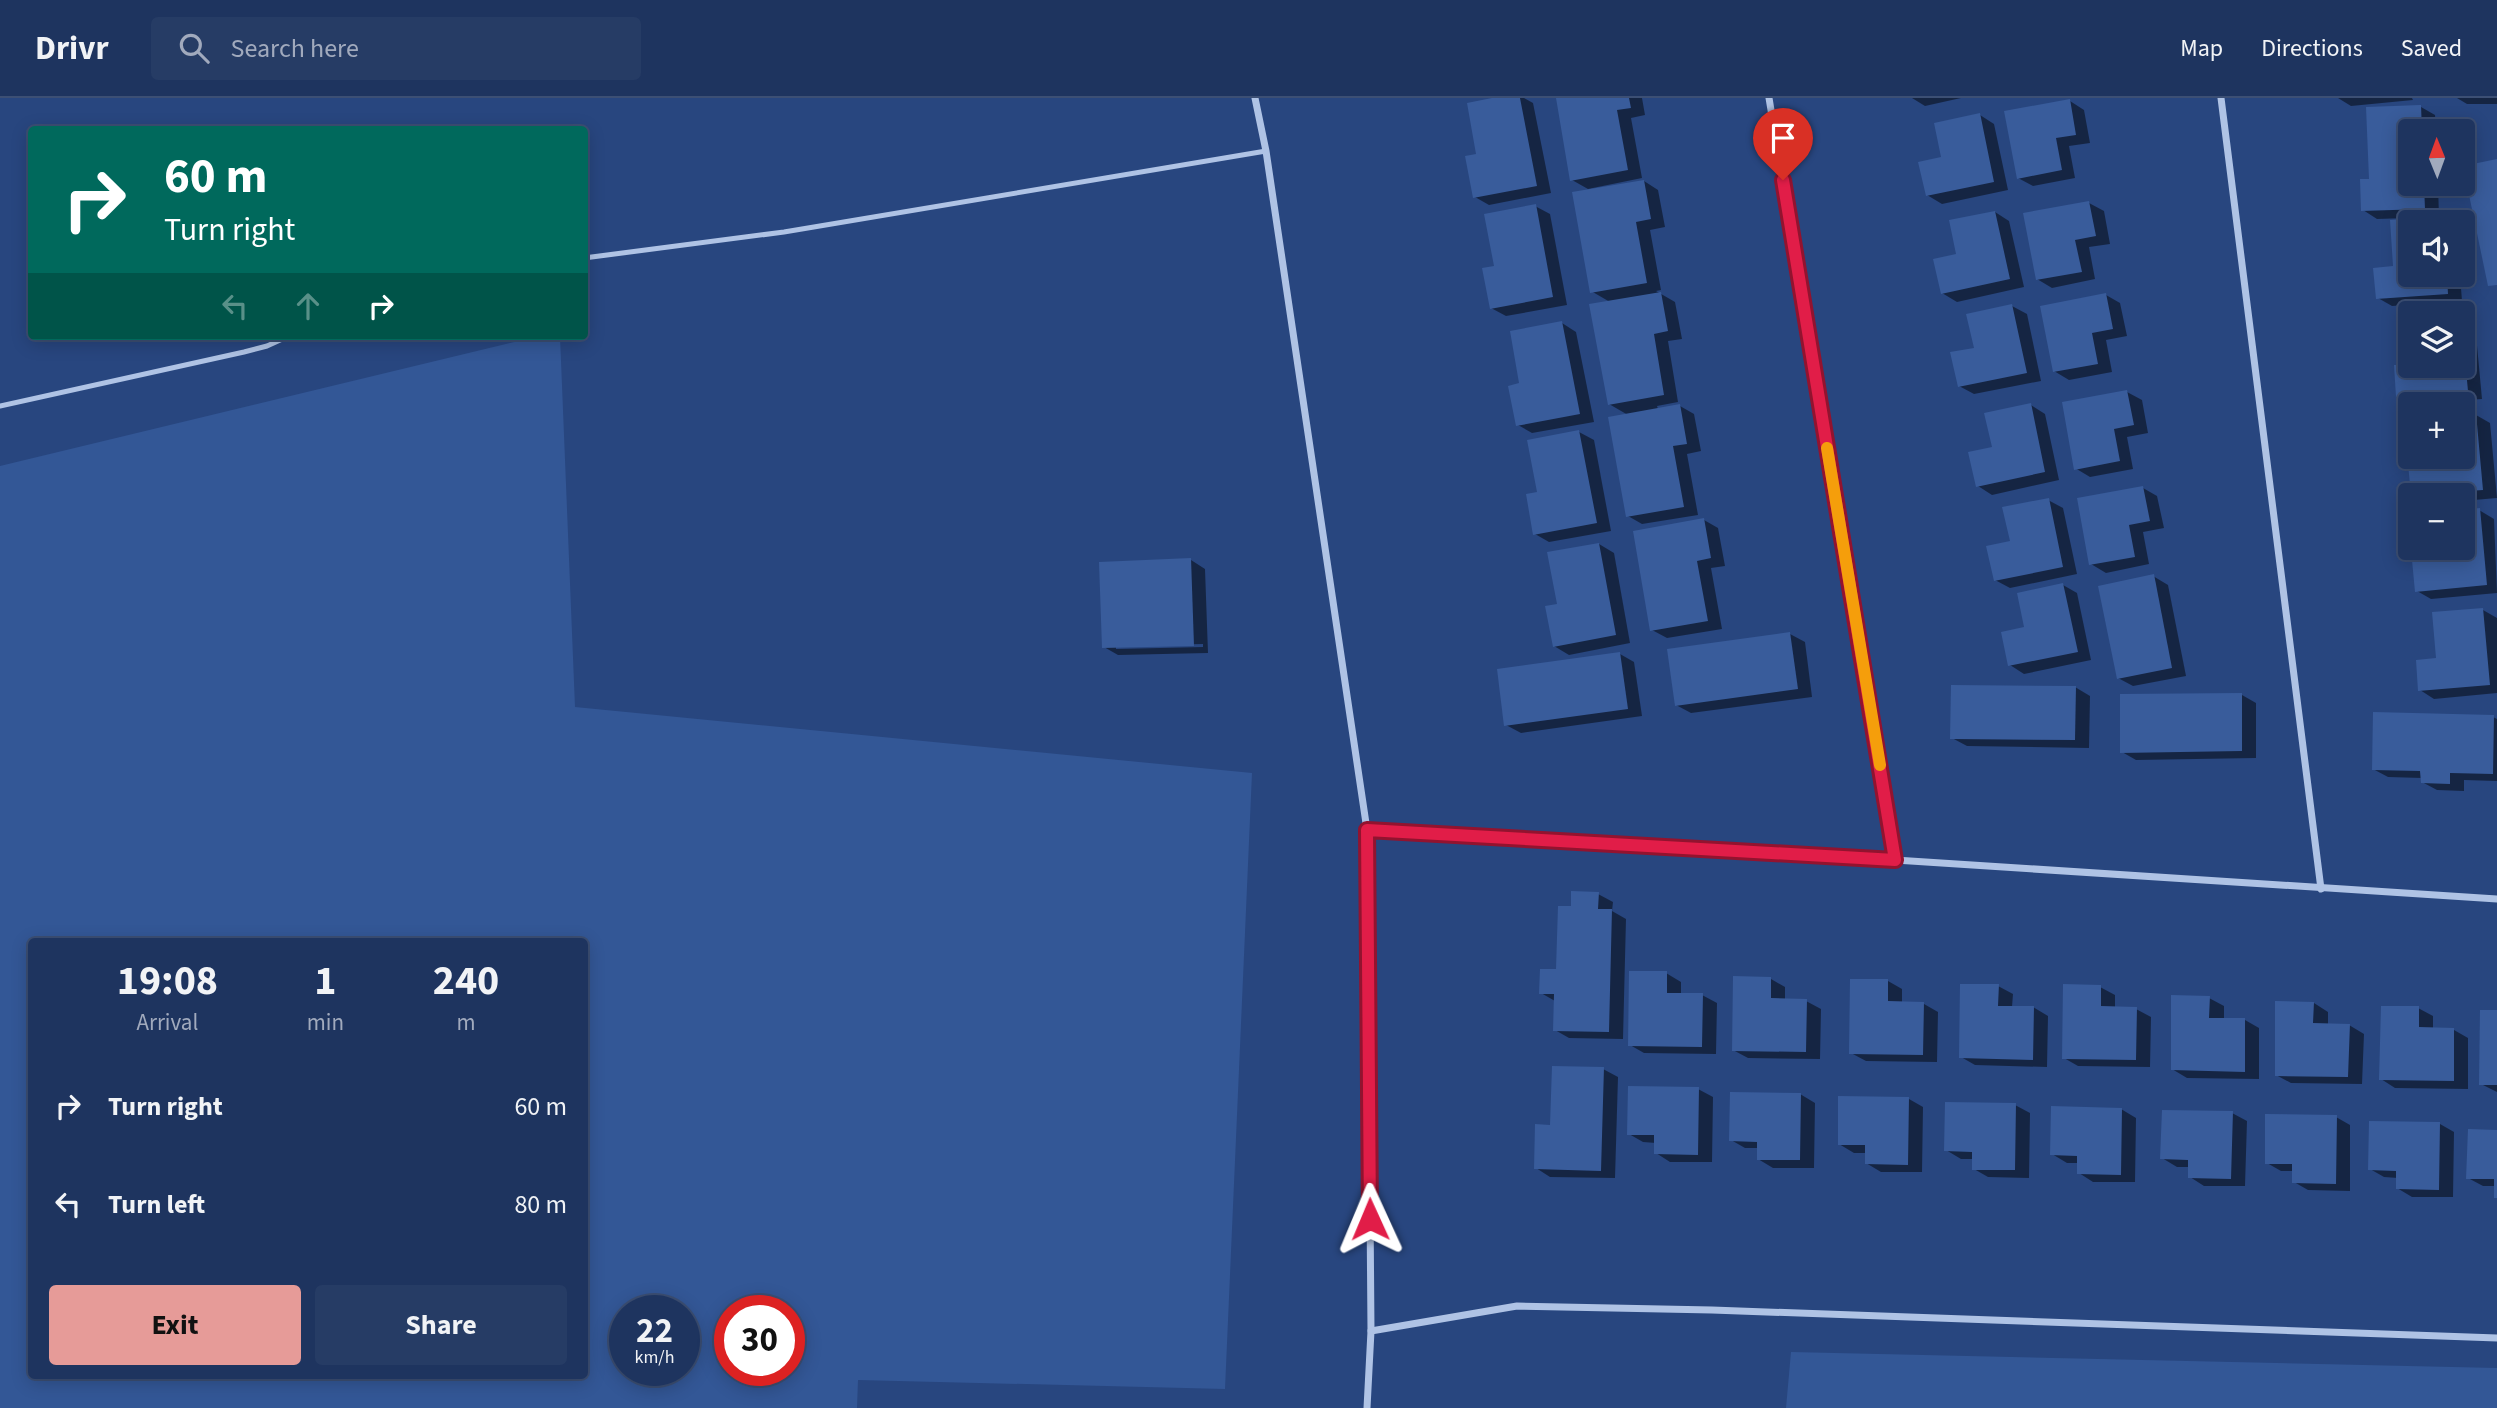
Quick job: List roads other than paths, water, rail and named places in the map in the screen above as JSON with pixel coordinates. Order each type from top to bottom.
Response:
[{"type":"street","points":[[1255,98],[1266,150],[1367,830],[1371,1331],[1367,1408]]},
{"type":"street","points":[[1769,98],[1895,860]]},
{"type":"street","points":[[2221,98],[2321,889]]},
{"type":"street","points":[[1367,830],[1895,860],[2497,899]]},
{"type":"street","points":[[1371,1331],[1517,1306],[1726,1310],[2497,1338]]},
{"type":"lane","points":[[588,257],[784,232],[1266,150]]},
{"type":"lane","points":[[0,406],[244,352],[280,340]]}]
